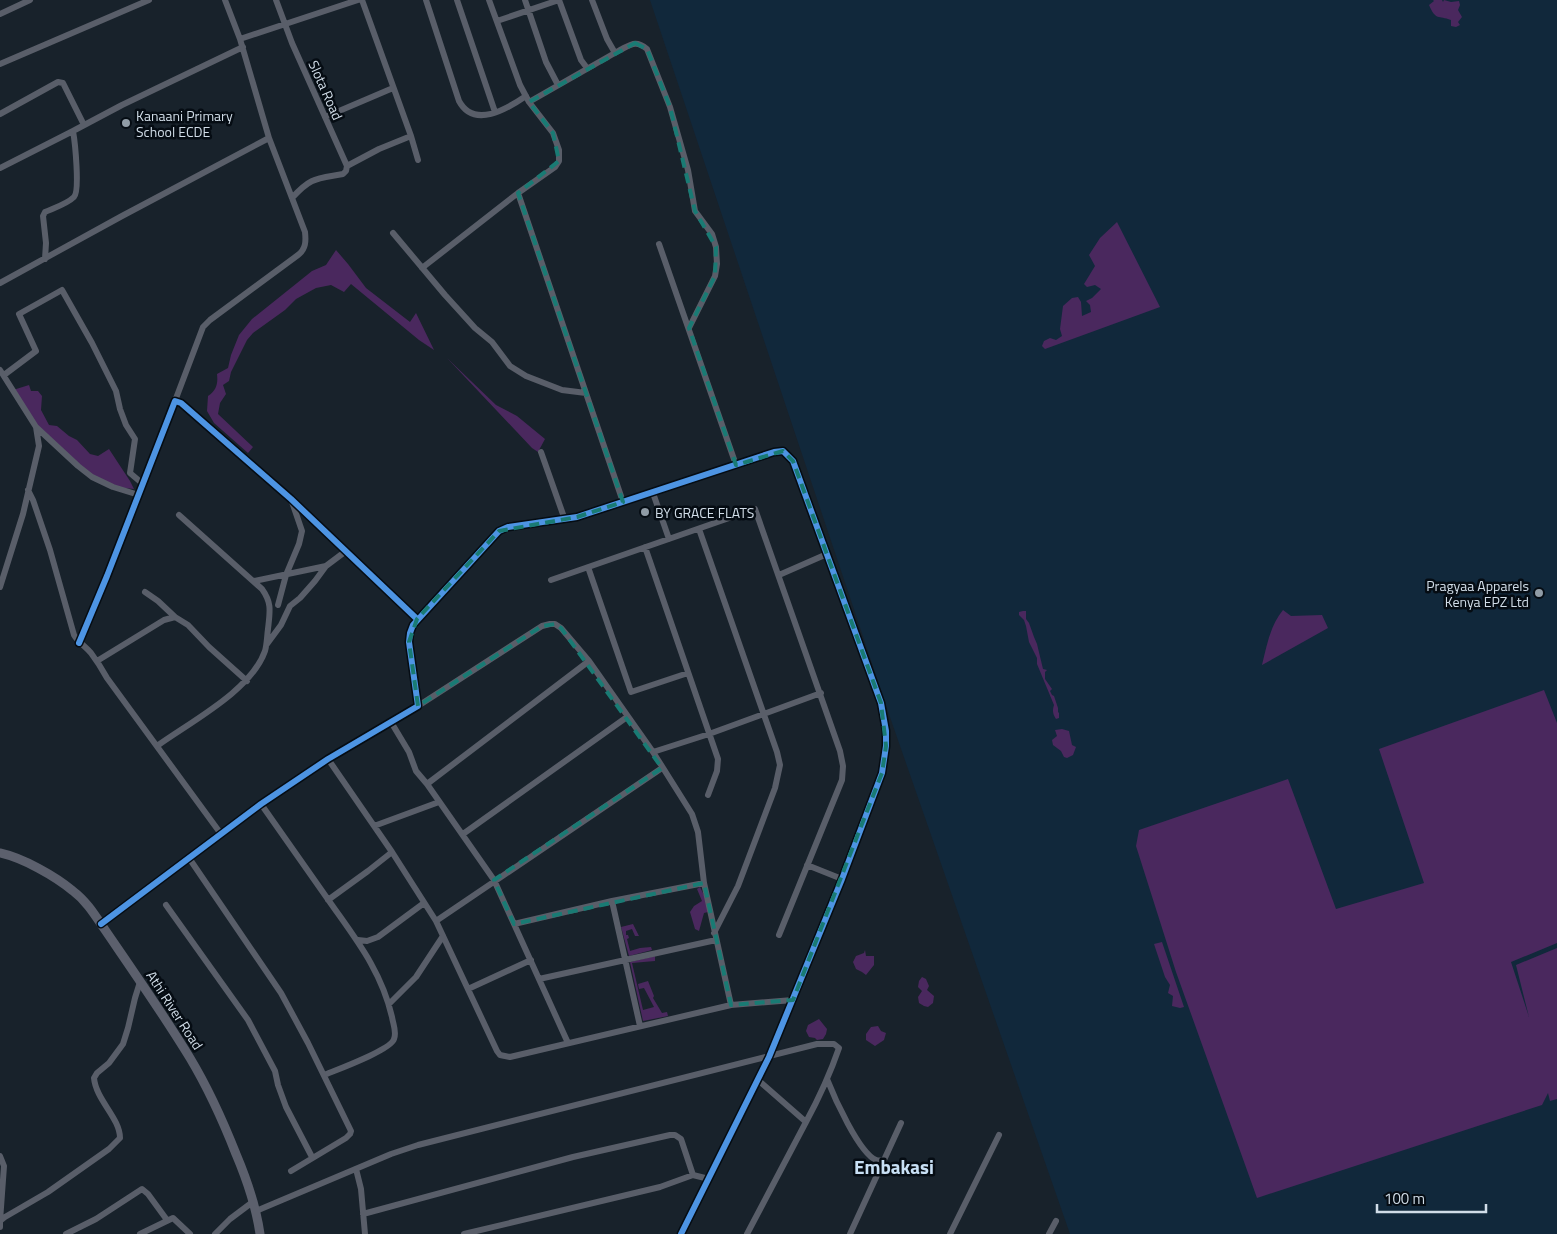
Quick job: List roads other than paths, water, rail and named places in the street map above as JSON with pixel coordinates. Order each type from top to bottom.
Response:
[{"type":"main road","name":"Athi River Road","points":[[0,853],[32,866],[68,887],[90,908],[101,924],[190,1058],[204,1083],[232,1143],[254,1201],[260,1234]]},
{"type":"street","points":[[0,14],[30,0]]},
{"type":"street","points":[[0,64],[150,0]]},
{"type":"street","points":[[79,643],[176,401],[203,327],[302,252],[306,241],[305,232],[269,138],[243,47],[225,0]]},
{"type":"street","name":"Slota Road","points":[[276,0],[284,24],[347,166]]},
{"type":"street","points":[[240,39],[360,0],[411,136],[418,160]]},
{"type":"street","points":[[426,0],[462,106],[468,113],[478,115],[507,109],[558,85],[615,52],[635,43],[647,49],[670,107],[688,170],[695,210],[712,234],[716,247],[717,264],[715,276],[689,328]]},
{"type":"street","points":[[457,0],[495,112]]},
{"type":"street","points":[[422,268],[518,193],[555,167],[559,161],[559,150],[553,133],[520,85],[489,0]]},
{"type":"street","points":[[525,0],[546,62],[558,85]]},
{"type":"street","points":[[497,21],[559,0],[581,60],[587,68]]},
{"type":"street","points":[[592,0],[607,39],[615,52]]},
{"type":"street","points":[[0,168],[243,47]]},
{"type":"street","points":[[0,114],[58,82],[63,83],[84,125]]},
{"type":"street","points":[[325,117],[393,88]]},
{"type":"street","points":[[45,258],[46,243],[43,216],[45,212],[74,197],[77,192],[76,171],[78,160],[74,131]]},
{"type":"street","points":[[292,198],[313,179],[343,174],[347,166],[379,149],[411,136]]},
{"type":"street","points":[[0,283],[269,138]]},
{"type":"street","points":[[518,193],[623,502]]},
{"type":"street","points":[[393,233],[475,328],[492,342],[510,366],[526,376],[562,390],[586,393]]},
{"type":"street","points":[[659,244],[736,465]]},
{"type":"street","points":[[139,495],[113,487],[92,477],[36,427],[2,373],[36,351],[19,314],[62,290],[116,391],[126,425],[135,439],[130,473],[143,484]]},
{"type":"street","points":[[176,401],[181,403],[291,500],[417,618]]},
{"type":"street","points":[[0,587],[22,514],[39,446],[36,427]]},
{"type":"street","points":[[418,706],[409,642],[412,625],[499,531],[515,526],[577,517],[774,452],[782,451],[793,461],[881,704],[886,731],[886,746],[882,773],[793,1000],[758,1080],[681,1234]]},
{"type":"street","points":[[541,452],[565,520]]},
{"type":"street","points":[[28,490],[50,550],[74,635],[79,643],[98,661],[107,678],[221,834]]},
{"type":"street","points":[[653,493],[669,539]]},
{"type":"street","points":[[278,604],[302,531],[291,500]]},
{"type":"street","points":[[551,580],[755,509],[821,694],[842,758],[843,774],[780,935]]},
{"type":"street","points":[[157,746],[221,702],[247,680],[256,669],[265,651],[270,614],[269,601],[262,588],[179,515]]},
{"type":"street","points":[[699,529],[779,758],[779,773],[775,788],[738,886],[715,936]]},
{"type":"street","points":[[645,547],[718,759],[716,777],[708,795]]},
{"type":"street","points":[[266,646],[281,625],[290,606],[300,598],[326,566],[346,551]]},
{"type":"street","points":[[779,575],[827,554]]},
{"type":"street","points":[[254,581],[326,566]]},
{"type":"street","points":[[588,567],[631,692],[688,672]]},
{"type":"street","points":[[145,592],[158,601],[174,617],[188,626],[247,680]]},
{"type":"street","points":[[269,601],[288,609]]},
{"type":"street","points":[[98,661],[164,620],[174,617]]},
{"type":"street","points":[[101,924],[261,804],[328,759],[418,706],[542,626],[555,624],[561,628],[589,661],[653,752],[692,814],[698,832],[704,882],[730,1005]]},
{"type":"street","points":[[427,784],[589,661]]},
{"type":"street","points":[[653,752],[821,694]]},
{"type":"street","points":[[463,834],[628,718]]},
{"type":"street","points":[[392,722],[409,752],[416,772],[427,784],[494,880],[568,1043]]},
{"type":"street","points":[[328,759],[392,852],[436,921],[500,1055],[510,1058],[730,1005],[793,1000]]},
{"type":"street","points":[[436,921],[662,768]]},
{"type":"street","points":[[374,826],[439,802]]},
{"type":"street","points":[[261,804],[358,940],[382,983],[389,1004],[395,1033],[392,1044],[324,1075]]},
{"type":"street","points":[[328,900],[392,852]]},
{"type":"street","points":[[189,858],[281,994],[324,1075],[350,1131],[350,1134],[291,1171]]},
{"type":"street","points":[[807,865],[842,879]]},
{"type":"street","points":[[514,924],[704,882]]},
{"type":"street","points":[[612,901],[640,1026]]},
{"type":"street","points":[[358,940],[367,941],[378,937],[424,903]]},
{"type":"street","points":[[166,906],[248,1020],[275,1071],[286,1107],[312,1158]]},
{"type":"street","points":[[389,1004],[416,977],[443,936]]},
{"type":"street","points":[[539,979],[626,960],[715,936]]},
{"type":"street","points":[[468,989],[531,960]]},
{"type":"street","points":[[0,1221],[48,1192],[109,1149],[120,1138],[119,1130],[96,1090],[94,1078],[109,1063],[123,1044],[140,982]]},
{"type":"street","points":[[256,1211],[391,1154],[418,1145],[817,1044],[834,1044],[839,1048],[827,1079],[747,1234]]},
{"type":"street","points":[[827,1079],[839,1108],[864,1150],[876,1160],[884,1161]]},
{"type":"street","points":[[758,1080],[806,1122]]},
{"type":"street","points":[[850,1234],[901,1123]]},
{"type":"street","points":[[363,1214],[573,1157],[670,1135],[675,1135],[681,1139],[693,1175]]},
{"type":"street","points":[[950,1234],[999,1135]]},
{"type":"street","points":[[0,1156],[4,1166],[0,1228]]},
{"type":"street","points":[[356,1169],[361,1189],[365,1234]]},
{"type":"street","points":[[464,1234],[660,1187],[693,1175],[709,1179]]},
{"type":"street","points":[[66,1234],[96,1219],[142,1189],[148,1194],[167,1220]]},
{"type":"street","points":[[215,1234],[230,1219],[254,1201]]},
{"type":"street","points":[[140,1234],[173,1218],[190,1234]]},
{"type":"street","points":[[1049,1234],[1056,1221]]},
{"type":"place","name":"Kanaani Primary School ECDE","points":[[126,123]]},
{"type":"place","name":"BY GRACE FLATS","points":[[645,512]]},
{"type":"place","name":"Pragyaa Apparels Kenya EPZ Ltd","points":[[1539,593]]},
{"type":"district","name":"Embakasi","points":[[894,1166]]}]
